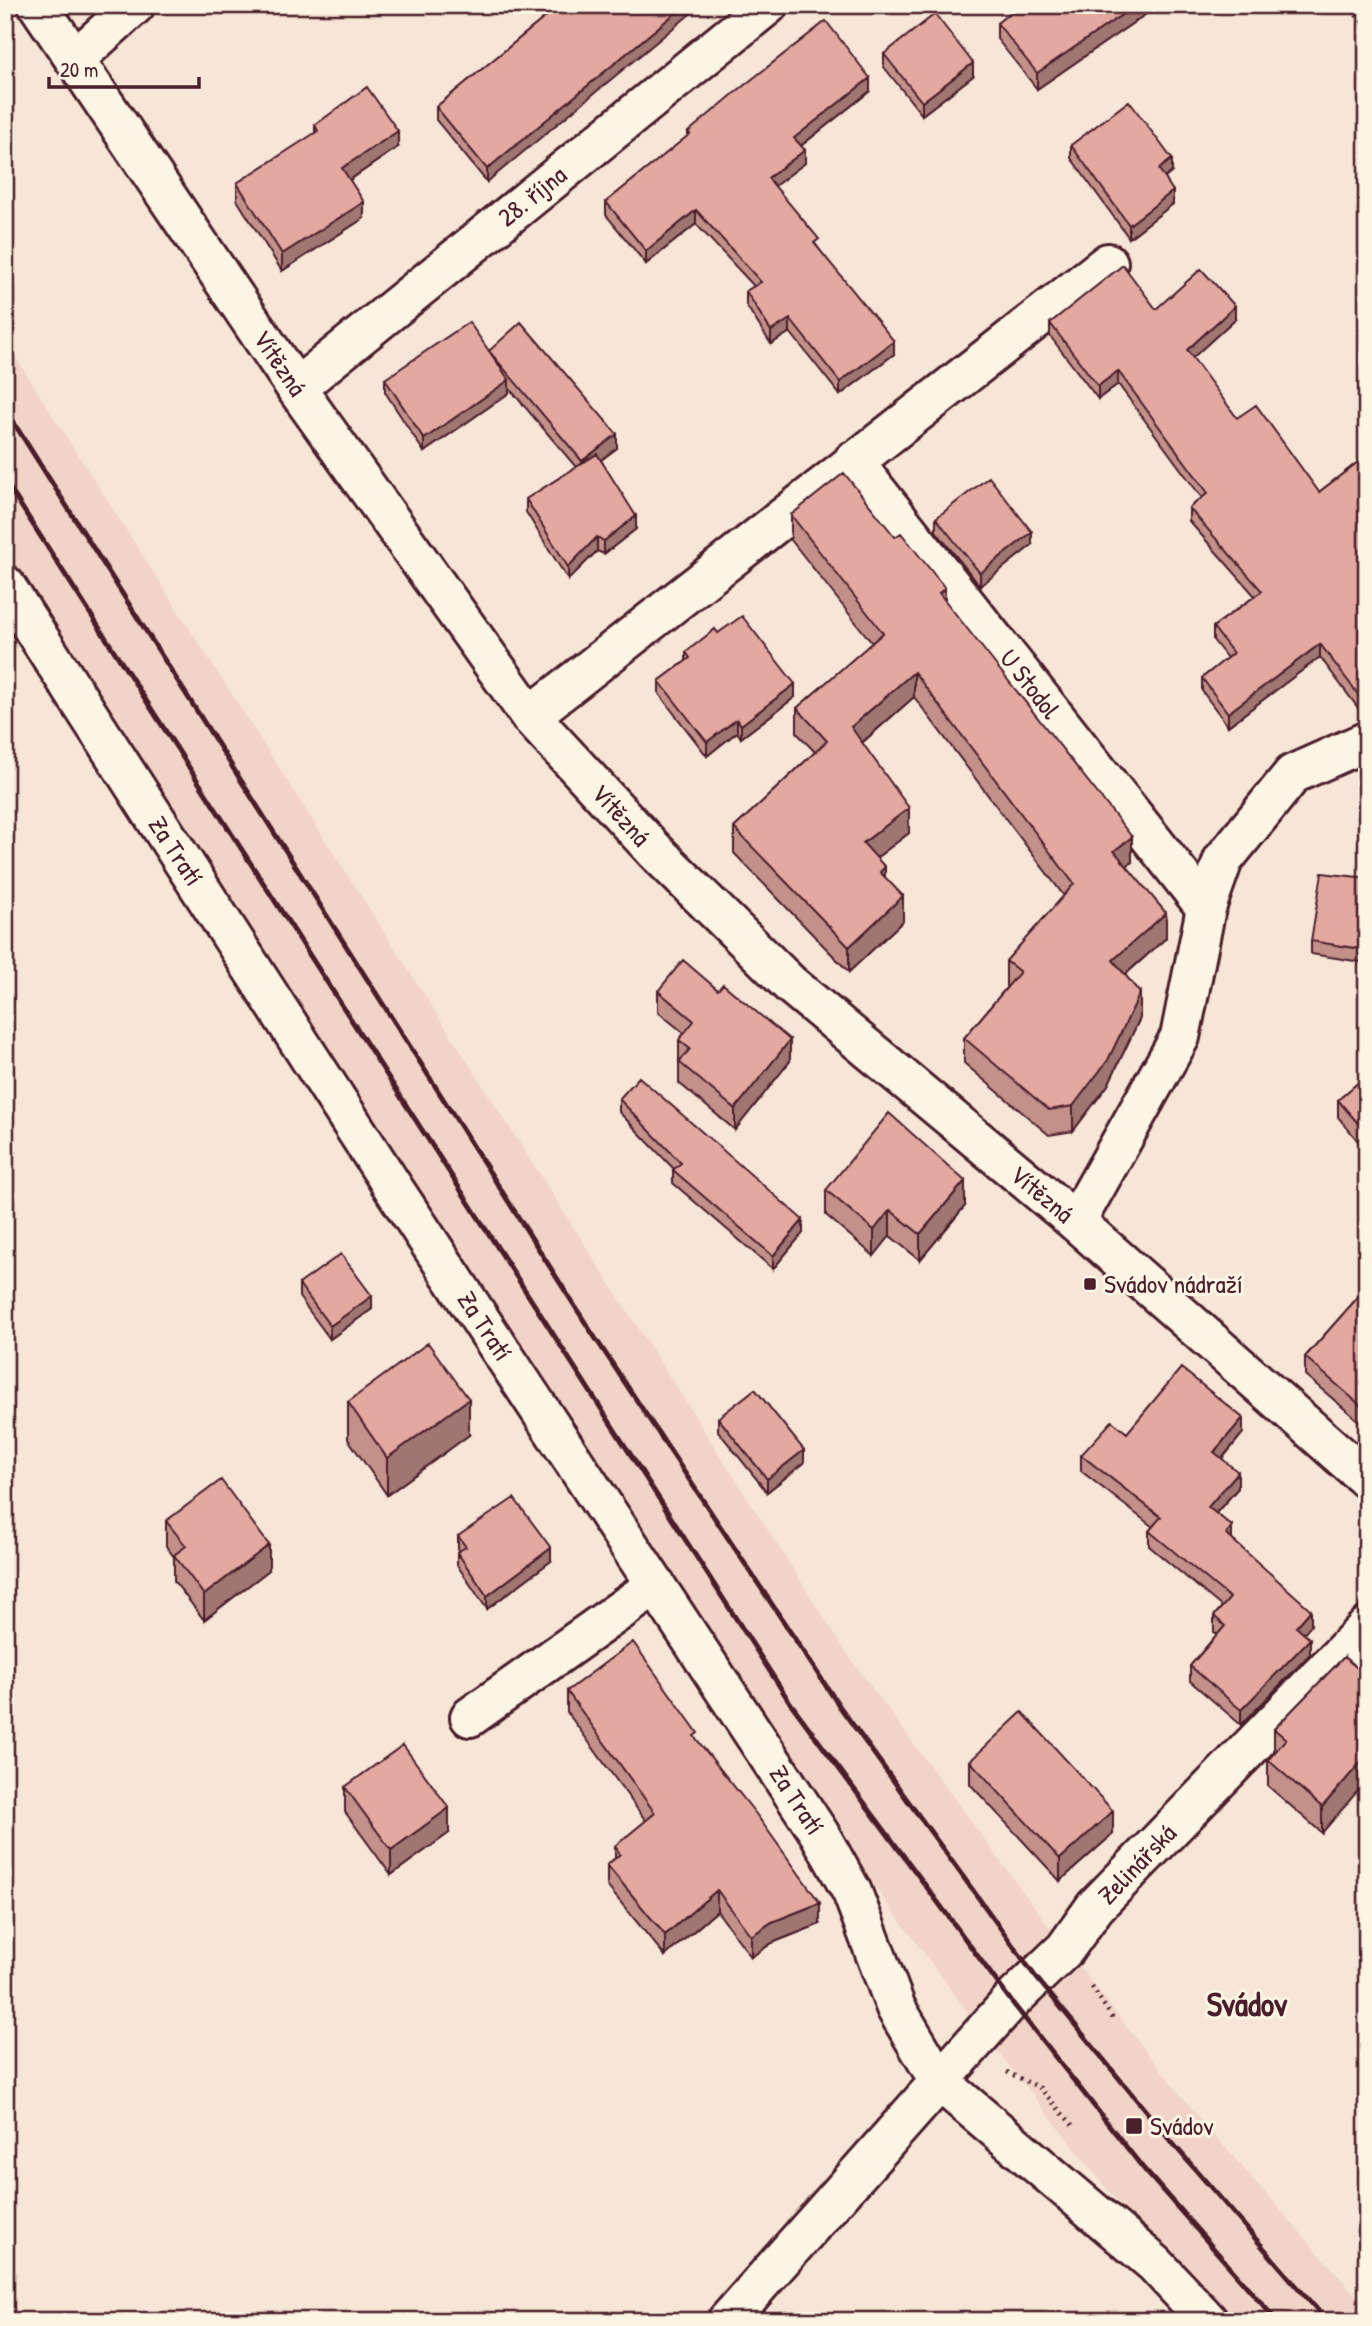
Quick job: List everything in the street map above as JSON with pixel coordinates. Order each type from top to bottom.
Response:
[{"type":"street","name":"Vítězná","points":[[38,5],[296,388],[530,716],[656,852],[790,984],[1076,1223],[1367,1479]]},
{"type":"street","points":[[75,59],[135,5]]},
{"type":"street","name":"28. října","points":[[296,388],[768,5]]},
{"type":"street","points":[[530,716],[1108,263]]},
{"type":"street","name":"U Stodol","points":[[853,461],[1206,908]]},
{"type":"street","name":"Za Tratí","points":[[5,585],[396,1192],[819,1833],[852,1892],[927,2094],[1155,2264],[1208,2321]]},
{"type":"street","points":[[1076,1223],[1180,1037],[1206,908],[1223,860],[1293,774],[1367,741]]},
{"type":"street","points":[[470,1717],[656,1586]]},
{"type":"street","name":"Zelinářská","points":[[727,2321],[974,2041],[1035,1976],[1065,1950],[1095,1907],[1367,1627]]},
{"type":"path","points":[[1346,5],[1367,26]]},
{"type":"path","points":[[974,2041],[993,2066],[1040,2088],[1075,2128]]},
{"type":"shaded area","points":[[5,341],[850,1658],[1070,1955],[1200,2119],[1367,2308],[1367,2321],[1222,2321],[1111,2194],[978,2026],[755,1725],[5,558]]},
{"type":"building","points":[[560,5],[685,5],[487,169],[436,107]]},
{"type":"building","points":[[1020,5],[1136,5],[1037,73],[997,23]]},
{"type":"building","points":[[935,14],[973,63],[922,102],[884,54]]},
{"type":"building","points":[[826,21],[870,78],[794,138],[805,150],[768,178],[819,239],[814,243],[894,341],[840,382],[790,319],[771,331],[746,291],[761,282],[696,210],[646,251],[606,202],[690,134],[688,132],[737,91]]},
{"type":"building","points":[[367,87],[398,131],[342,168],[364,202],[282,254],[237,183],[318,131],[315,125]]},
{"type":"building","points":[[1129,101],[1172,159],[1159,169],[1173,191],[1129,225],[1071,145]]},
{"type":"building","points":[[1123,265],[1156,309],[1201,269],[1235,306],[1187,350],[1237,418],[1256,405],[1319,492],[1367,455],[1367,706],[1320,644],[1228,713],[1202,678],[1233,653],[1213,627],[1262,591],[1189,508],[1208,493],[1118,371],[1098,386],[1050,323]]},
{"type":"building","points":[[469,322],[509,380],[424,439],[385,379]]},
{"type":"building","points":[[521,322],[617,434],[582,461],[489,351]]},
{"type":"building","points":[[597,454],[636,516],[604,541],[597,537],[568,567],[526,499]]},
{"type":"building","points":[[844,473],[895,537],[901,533],[945,588],[939,593],[1132,837],[1114,851],[1166,913],[1113,960],[1140,993],[1108,1060],[1073,1106],[1049,1110],[964,1038],[1020,972],[1006,961],[1074,884],[914,672],[851,727],[909,808],[863,843],[885,867],[880,872],[903,896],[849,947],[734,828],[827,741],[797,708],[883,633],[791,515]]},
{"type":"building","points":[[989,477],[1032,532],[980,573],[936,518]]},
{"type":"building","points":[[742,616],[795,684],[741,725],[737,719],[707,742],[659,681],[690,658],[686,652],[715,629],[718,633]]},
{"type":"building","points":[[1322,873],[1367,878],[1367,950],[1311,941]]},
{"type":"building","points":[[683,960],[718,990],[723,984],[790,1040],[735,1109],[679,1062],[690,1049],[679,1040],[694,1021],[658,991]]},
{"type":"building","points":[[1367,1075],[1367,1134],[1338,1100]]},
{"type":"building","points":[[639,1077],[803,1220],[773,1256],[673,1170],[681,1163],[619,1099]]},
{"type":"building","points":[[889,1113],[965,1181],[920,1234],[890,1210],[874,1230],[826,1190]]},
{"type":"building","points":[[341,1254],[372,1296],[330,1326],[299,1284]]},
{"type":"building","points":[[1367,1287],[1367,1411],[1305,1357]]},
{"type":"building","points":[[428,1343],[469,1399],[387,1458],[348,1402]]},
{"type":"building","points":[[1181,1368],[1243,1418],[1214,1452],[1238,1472],[1208,1507],[1232,1526],[1226,1534],[1311,1610],[1296,1627],[1310,1639],[1241,1710],[1190,1666],[1225,1626],[1214,1616],[1230,1598],[1149,1531],[1161,1517],[1081,1455],[1112,1421],[1127,1433]]},
{"type":"building","points":[[755,1389],[804,1450],[767,1479],[718,1418]]},
{"type":"building","points":[[221,1480],[269,1545],[204,1595],[174,1555],[186,1546],[166,1521]]},
{"type":"building","points":[[514,1498],[551,1548],[487,1596],[457,1552],[466,1547],[458,1536]]},
{"type":"building","points":[[633,1642],[698,1733],[694,1736],[756,1814],[820,1903],[772,1922],[751,1936],[717,1890],[665,1935],[607,1865],[620,1854],[615,1846],[655,1813],[567,1691]]},
{"type":"building","points":[[1344,1657],[1367,1676],[1367,1755],[1322,1807],[1268,1760],[1286,1739],[1274,1729]]},
{"type":"building","points":[[1022,1712],[1113,1811],[1060,1859],[970,1761]]},
{"type":"building","points":[[403,1745],[449,1808],[391,1850],[345,1787]]},
{"type":"railway","points":[[5,409],[590,1330],[840,1707],[1035,1976],[1168,2138],[1327,2321]]},
{"type":"railway","points":[[5,481],[789,1701],[1011,2001],[1143,2168],[1277,2321]]},
{"type":"place","name":"Svádov nádraží","points":[[1090,1284]]},
{"type":"place","name":"Svádov","points":[[1134,2126]]},
{"type":"district","name":"Svádov","points":[[1247,2004]]}]
